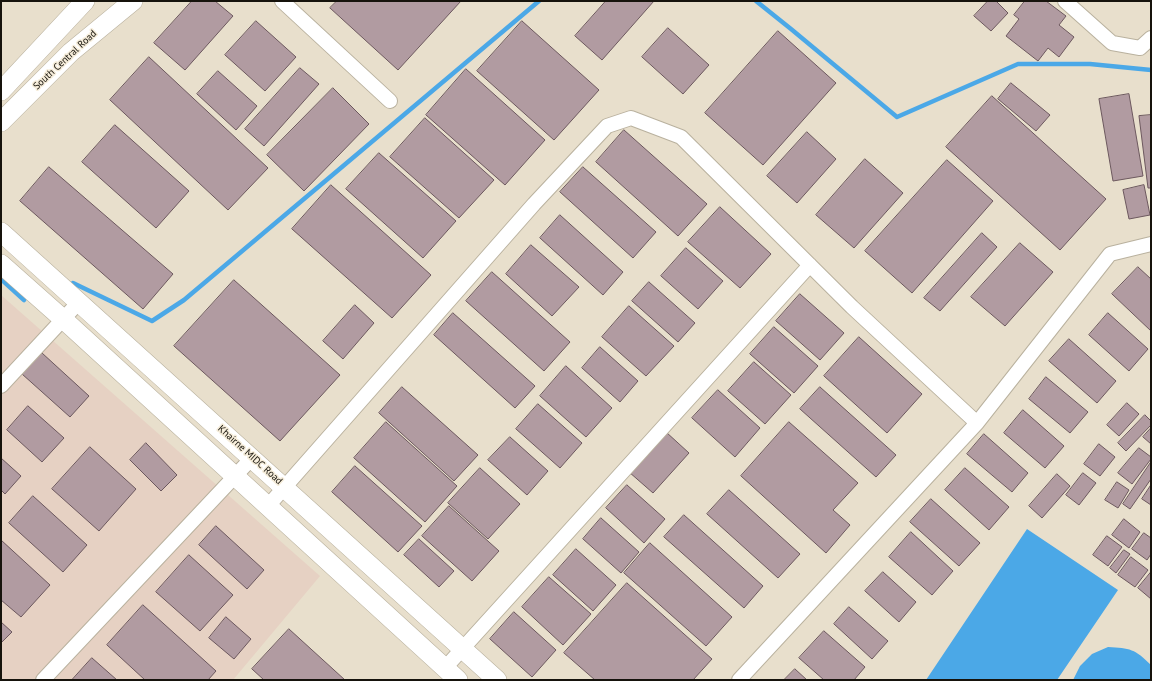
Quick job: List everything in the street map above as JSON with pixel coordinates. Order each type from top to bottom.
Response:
[{"type":"main road","points":[[1,91],[85,1]]},
{"type":"main road","name":"South Central Road","points":[[1,122],[71,52],[133,1]]},
{"type":"main road","name":"Khairne MIDC Road","points":[[1,232],[498,680]]},
{"type":"main road","points":[[1,264],[452,674]]},
{"type":"street","points":[[282,1],[390,101]]},
{"type":"street","points":[[1065,1],[1112,43],[1140,48],[1151,38]]},
{"type":"street","points":[[268,506],[534,204],[607,126],[631,118],[681,137],[852,307],[977,423]]},
{"type":"street","points":[[739,680],[977,423],[1110,254],[1151,244]]},
{"type":"street","points":[[452,674],[462,648],[810,265]]},
{"type":"street","points":[[1,386],[79,302]]},
{"type":"street","points":[[43,680],[252,458]]},
{"type":"shaded area","points":[[1,295],[320,576],[233,680],[1,680]]},
{"type":"water","points":[[1027,529],[1118,590],[1057,680],[926,680]]},
{"type":"water","points":[[1108,647],[1132,650],[1141,656],[1151,665],[1151,680],[1073,680],[1080,666],[1092,654]]},
{"type":"building","points":[[192,1],[215,1],[233,16],[185,70],[154,43]]},
{"type":"building","points":[[337,1],[461,1],[398,70],[330,8]]},
{"type":"building","points":[[606,1],[654,1],[602,60],[575,36]]},
{"type":"building","points":[[988,1],[996,1],[1008,13],[991,31],[974,16]]},
{"type":"building","points":[[1025,1],[1046,1],[1066,16],[1059,25],[1074,37],[1059,57],[1048,48],[1038,61],[1006,36],[1019,19],[1014,15]]},
{"type":"building","points":[[256,21],[296,57],[265,91],[225,55]]},
{"type":"building","points":[[522,21],[599,90],[554,140],[477,71]]},
{"type":"building","points":[[668,28],[709,65],[683,94],[642,57]]},
{"type":"building","points":[[778,31],[836,83],[763,165],[705,113]]},
{"type":"building","points":[[149,57],[268,168],[228,210],[110,100]]},
{"type":"building","points":[[300,68],[319,84],[264,146],[245,129]]},
{"type":"building","points":[[466,69],[545,140],[505,185],[426,115]]},
{"type":"building","points":[[218,71],[257,106],[236,130],[197,94]]},
{"type":"building","points":[[1011,83],[1050,115],[1036,131],[998,99]]},
{"type":"building","points":[[333,88],[369,124],[304,191],[267,155]]},
{"type":"building","points":[[1129,94],[1143,176],[1113,181],[1099,99]]},
{"type":"building","points":[[992,96],[1106,199],[1060,250],[946,147]]},
{"type":"building","points":[[1151,115],[1151,188],[1148,188],[1139,116]]},
{"type":"building","points":[[425,118],[494,180],[459,218],[390,157]]},
{"type":"building","points":[[115,125],[189,191],[156,228],[82,162]]},
{"type":"building","points":[[624,130],[707,204],[678,236],[596,162]]},
{"type":"building","points":[[807,132],[836,159],[797,203],[767,176]]},
{"type":"building","points":[[379,153],[456,221],[423,258],[346,189]]},
{"type":"building","points":[[865,159],[903,193],[854,248],[816,215]]},
{"type":"building","points":[[947,160],[993,201],[912,293],[865,251]]},
{"type":"building","points":[[49,167],[173,274],[143,309],[20,201]]},
{"type":"building","points":[[583,167],[656,232],[633,258],[560,192]]},
{"type":"building","points":[[331,185],[431,275],[392,318],[292,229]]},
{"type":"building","points":[[1144,185],[1150,215],[1129,219],[1123,190]]},
{"type":"building","points":[[720,207],[771,254],[740,288],[688,242]]},
{"type":"building","points":[[560,215],[623,272],[603,295],[540,238]]},
{"type":"building","points":[[982,233],[997,247],[940,311],[924,298]]},
{"type":"building","points":[[1020,243],[1053,272],[1005,326],[971,297]]},
{"type":"building","points":[[531,245],[579,287],[552,316],[506,274]]},
{"type":"building","points":[[686,248],[723,281],[698,309],[661,276]]},
{"type":"building","points":[[1138,267],[1151,279],[1151,331],[1112,294]]},
{"type":"building","points":[[492,272],[570,342],[544,371],[466,301]]},
{"type":"building","points":[[234,280],[340,375],[280,441],[174,346]]},
{"type":"building","points":[[649,282],[695,323],[678,342],[632,301]]},
{"type":"building","points":[[800,294],[844,333],[820,360],[776,321]]},
{"type":"building","points":[[355,305],[374,323],[343,359],[323,341]]},
{"type":"building","points":[[629,306],[674,346],[646,376],[602,337]]},
{"type":"building","points":[[453,313],[535,386],[515,408],[434,335]]},
{"type":"building","points":[[1108,313],[1148,349],[1129,371],[1089,335]]},
{"type":"building","points":[[774,327],[818,366],[794,393],[750,354]]},
{"type":"building","points":[[859,337],[922,394],[887,433],[824,376]]},
{"type":"building","points":[[1069,339],[1116,381],[1097,403],[1049,361]]},
{"type":"building","points":[[600,347],[638,381],[620,402],[582,368]]},
{"type":"building","points":[[42,353],[89,396],[70,417],[22,374]]},
{"type":"building","points":[[754,362],[791,395],[765,424],[728,391]]},
{"type":"building","points":[[566,366],[612,408],[586,437],[540,396]]},
{"type":"building","points":[[1046,377],[1088,412],[1070,433],[1029,399]]},
{"type":"building","points":[[402,387],[478,455],[454,481],[379,413]]},
{"type":"building","points":[[820,387],[896,455],[876,477],[800,409]]},
{"type":"building","points":[[718,390],[760,428],[735,457],[692,418]]},
{"type":"building","points":[[1127,403],[1139,414],[1119,436],[1107,425]]},
{"type":"building","points":[[538,404],[582,443],[560,468],[516,429]]},
{"type":"building","points":[[28,406],[64,438],[42,462],[7,430]]},
{"type":"building","points":[[1023,410],[1064,446],[1045,468],[1004,433]]},
{"type":"building","points":[[1145,415],[1151,421],[1151,425],[1126,451],[1118,443]]},
{"type":"building","points":[[386,422],[457,486],[425,522],[354,458]]},
{"type":"building","points":[[789,422],[858,483],[833,510],[850,525],[826,553],[741,476]]},
{"type":"building","points":[[1151,428],[1151,444],[1143,437]]},
{"type":"building","points":[[666,432],[689,453],[653,493],[629,472]]},
{"type":"building","points":[[984,434],[1028,473],[1012,492],[967,454]]},
{"type":"building","points":[[510,437],[548,471],[527,495],[488,460]]},
{"type":"building","points":[[146,443],[177,475],[161,491],[130,460]]},
{"type":"building","points":[[1099,444],[1115,457],[1100,476],[1084,464]]},
{"type":"building","points":[[90,447],[136,489],[99,531],[52,489]]},
{"type":"building","points":[[1139,448],[1151,457],[1151,459],[1132,484],[1118,473]]},
{"type":"building","points":[[1,458],[21,476],[5,494],[1,490]]},
{"type":"building","points":[[1151,462],[1151,479],[1130,509],[1123,504]]},
{"type":"building","points":[[355,466],[422,526],[398,552],[332,492]]},
{"type":"building","points":[[480,468],[520,504],[488,539],[448,503]]},
{"type":"building","points":[[965,468],[1009,507],[989,530],[945,490]]},
{"type":"building","points":[[1083,473],[1096,483],[1079,505],[1066,495]]},
{"type":"building","points":[[1057,474],[1070,486],[1042,518],[1029,506]]},
{"type":"building","points":[[1117,482],[1129,490],[1118,508],[1105,500]]},
{"type":"building","points":[[627,485],[665,519],[644,543],[606,508]]},
{"type":"building","points":[[1151,485],[1151,505],[1142,499]]},
{"type":"building","points":[[729,490],[800,554],[778,578],[707,514]]},
{"type":"building","points":[[33,496],[87,545],[63,572],[9,523]]},
{"type":"building","points":[[931,499],[980,543],[959,566],[910,522]]},
{"type":"building","points":[[449,506],[499,551],[472,581],[422,536]]},
{"type":"building","points":[[684,515],[763,586],[744,608],[664,537]]},
{"type":"building","points":[[601,518],[639,552],[621,573],[583,539]]},
{"type":"building","points":[[1124,519],[1140,532],[1129,548],[1112,535]]},
{"type":"building","points":[[216,526],[264,570],[247,589],[199,545]]},
{"type":"building","points":[[911,532],[953,571],[932,595],[889,557]]},
{"type":"building","points":[[1144,533],[1151,538],[1151,554],[1147,560],[1132,549]]},
{"type":"building","points":[[1107,536],[1122,547],[1108,566],[1093,555]]},
{"type":"building","points":[[419,539],[454,571],[439,587],[404,555]]},
{"type":"building","points":[[1,540],[50,585],[21,617],[1,600]]},
{"type":"building","points":[[650,543],[732,617],[706,646],[624,573]]},
{"type":"building","points":[[576,549],[616,585],[593,611],[553,575]]},
{"type":"building","points":[[1124,550],[1130,554],[1116,573],[1110,568]]},
{"type":"building","points":[[189,555],[233,595],[200,631],[156,592]]},
{"type":"building","points":[[1131,557],[1148,570],[1135,587],[1118,575]]},
{"type":"building","points":[[883,572],[916,602],[899,622],[865,591]]},
{"type":"building","points":[[1151,572],[1151,599],[1138,588]]},
{"type":"building","points":[[549,577],[591,614],[563,645],[522,607]]},
{"type":"building","points":[[627,583],[712,659],[693,680],[595,680],[564,653]]},
{"type":"building","points":[[143,605],[216,671],[208,680],[145,680],[107,645]]},
{"type":"building","points":[[849,607],[888,641],[872,659],[834,624]]},
{"type":"building","points":[[514,612],[556,650],[532,677],[490,639]]},
{"type":"building","points":[[226,617],[251,639],[234,659],[209,638]]},
{"type":"building","points":[[1,622],[12,632],[1,643]]},
{"type":"building","points":[[289,629],[345,680],[264,680],[252,669]]},
{"type":"building","points":[[824,631],[865,667],[854,680],[824,680],[799,658]]},
{"type":"building","points":[[92,658],[117,680],[72,680]]},
{"type":"building","points":[[795,669],[807,680],[784,680]]},
{"type":"waterway","points":[[73,283],[152,321],[184,300],[539,1]]},
{"type":"waterway","points":[[756,1],[897,117],[1018,64],[1090,64],[1151,70]]},
{"type":"waterway","points":[[1,279],[24,300]]}]
